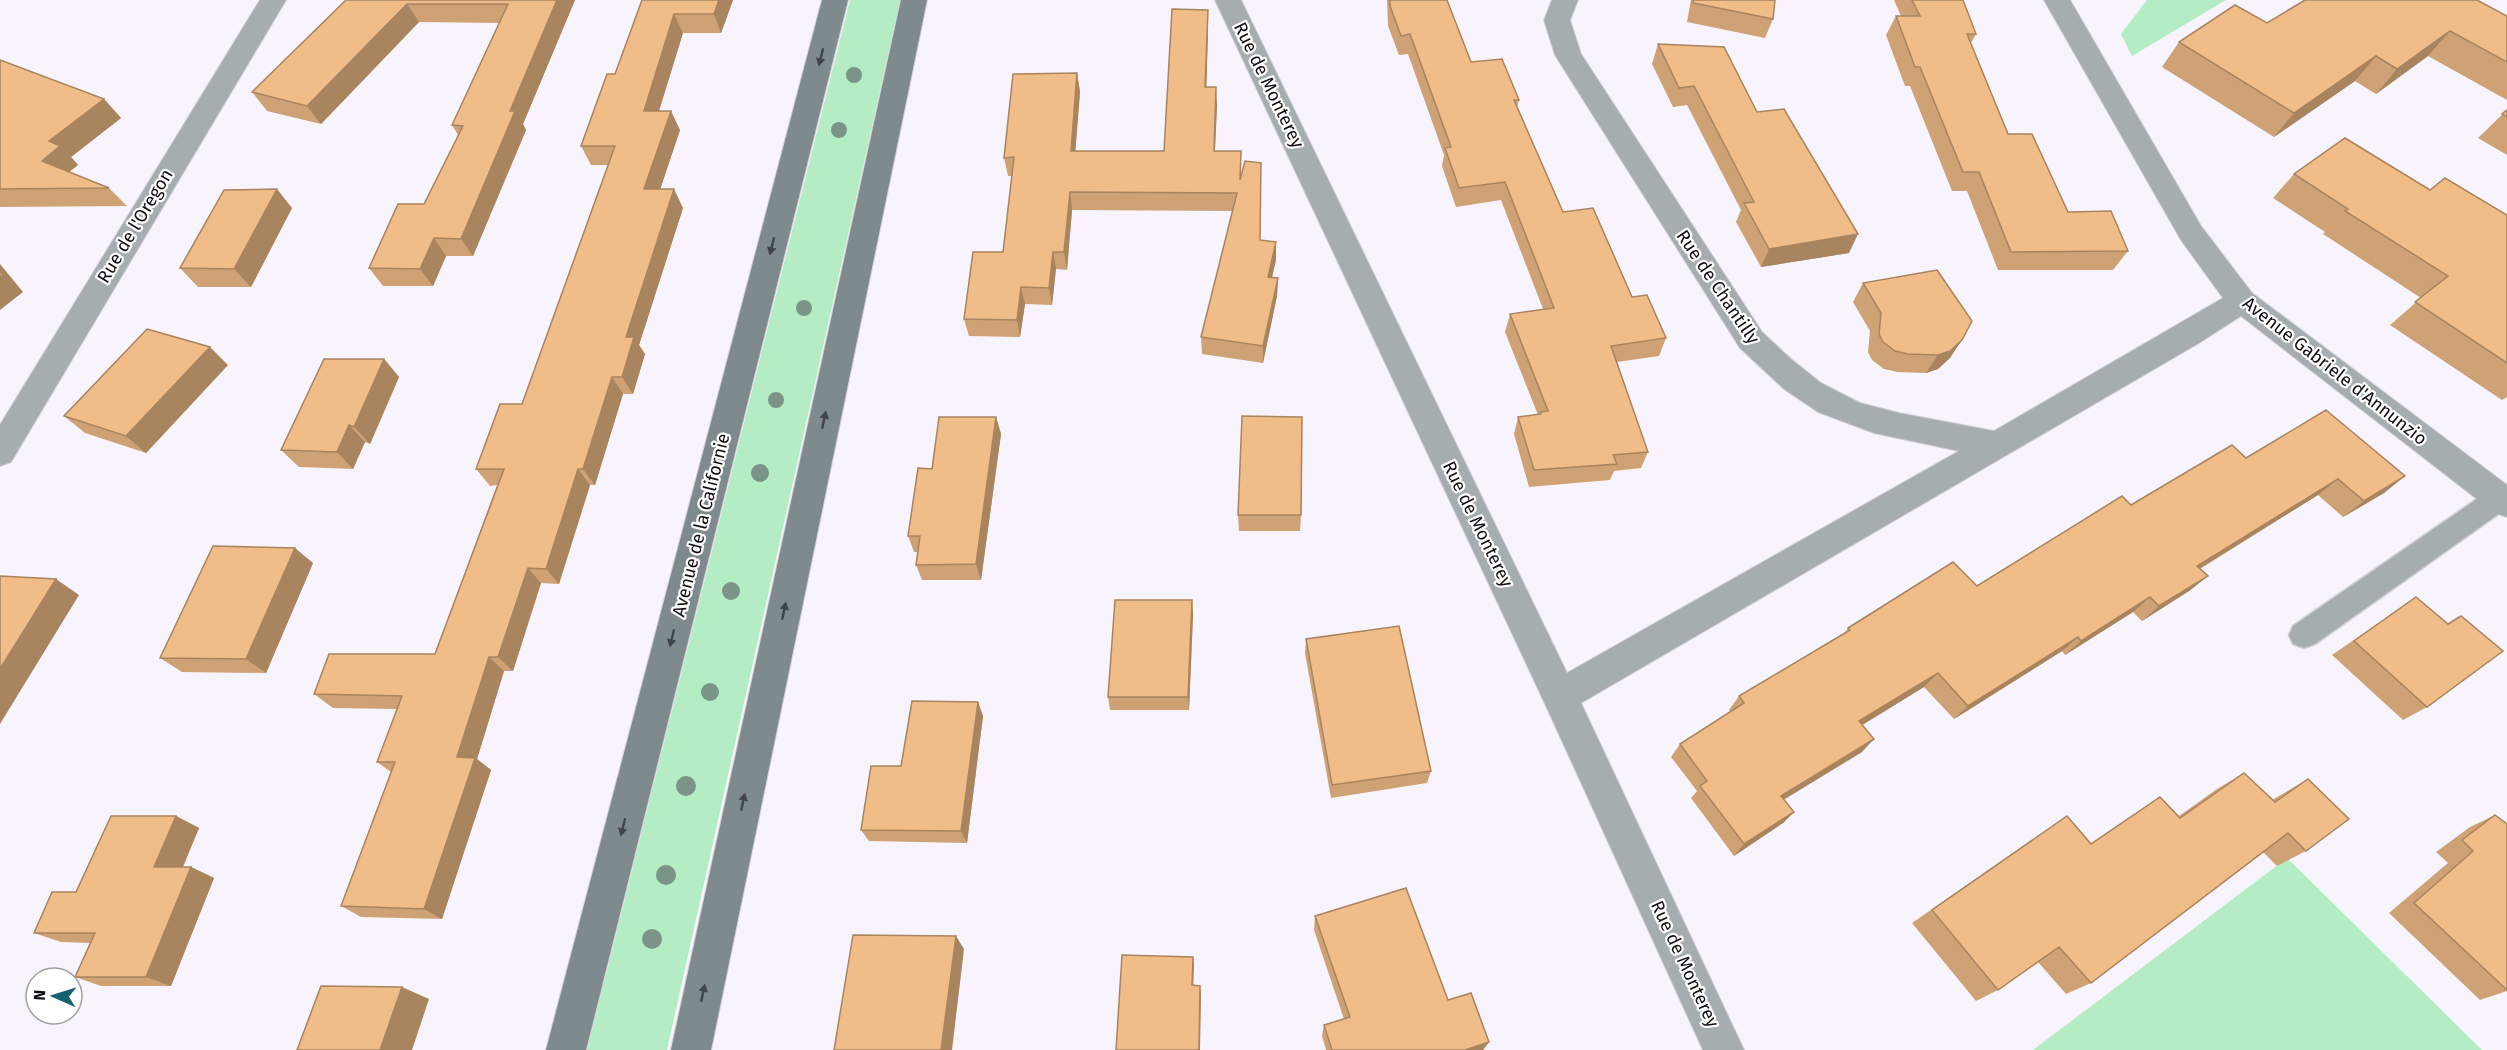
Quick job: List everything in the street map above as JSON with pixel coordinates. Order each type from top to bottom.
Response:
[{"type":"street","name":"Rue de l'Oregon","points":[[0,453],[273,0]]},
{"type":"street","name":"Avenue de la Californie","points":[[566,1050],[835,0]]},
{"type":"street","points":[[691,1050],[914,0]]},
{"type":"street","name":"Rue de Monterey","points":[[1228,0],[1560,696],[1724,1050]]},
{"type":"street","name":"Rue de Chantilly","points":[[1565,0],[1557,20],[1568,55],[1751,340],[1812,393],[1849,411],[1892,424],[1995,444]]},
{"type":"street","name":"Avenue Gabriele d'Annunzio","points":[[2057,0],[2191,233],[2242,301],[2504,501]]},
{"type":"street","points":[[1560,696],[2188,335],[2242,301]]},
{"type":"lane","points":[[2304,635],[2504,501]]},
{"type":"green space","points":[[850,0],[900,0],[667,1050],[587,1050]]},
{"type":"green space","points":[[2147,0],[2226,0],[2132,56],[2121,34]]},
{"type":"green space","points":[[2287,858],[2482,1050],[2033,1050]]},
{"type":"building","points":[[346,0],[557,0],[510,111],[515,111],[461,239],[434,238],[420,269],[369,268],[398,204],[424,204],[463,126],[452,125],[508,4],[407,4],[307,106],[252,92]]},
{"type":"building","points":[[642,0],[719,0],[714,14],[674,14],[644,111],[671,111],[644,189],[674,189],[626,337],[634,337],[622,377],[612,377],[583,469],[578,469],[546,569],[528,568],[498,657],[489,657],[457,757],[475,758],[424,909],[341,906],[395,762],[377,762],[402,696],[314,694],[329,654],[435,654],[504,469],[476,469],[500,404],[522,404],[615,146],[581,146],[607,74],[615,74]]},
{"type":"building","points":[[1390,0],[1447,0],[1471,62],[1502,59],[1519,100],[1514,100],[1563,212],[1593,208],[1632,297],[1647,295],[1666,338],[1611,346],[1648,452],[1613,455],[1617,464],[1534,470],[1518,417],[1548,411],[1510,314],[1554,308],[1505,182],[1459,188],[1445,148],[1451,147],[1410,34],[1401,36]]},
{"type":"building","points":[[1693,0],[1775,0],[1773,19],[1693,3]]},
{"type":"building","points":[[1912,0],[1963,0],[1976,34],[1967,34],[2008,134],[2032,134],[2068,212],[2111,211],[2128,251],[2011,252],[1979,172],[1963,172],[1920,67],[1915,67],[1896,16],[1920,16]]},
{"type":"building","points":[[2305,0],[2477,0],[2507,16],[2507,62],[2450,31],[2397,69],[2376,56],[2294,113],[2179,42],[2235,5],[2267,23]]},
{"type":"building","points":[[1172,9],[1208,10],[1205,87],[1216,87],[1214,151],[1241,151],[1240,180],[1245,161],[1261,163],[1260,240],[1276,242],[1268,277],[1278,278],[1263,346],[1201,337],[1237,193],[1070,192],[1064,252],[1053,252],[1049,288],[1021,287],[1017,320],[964,319],[973,252],[1003,252],[1014,157],[1004,158],[1013,74],[1077,73],[1071,151],[1164,151]]},
{"type":"building","points":[[1658,44],[1724,47],[1757,112],[1784,109],[1858,234],[1769,249],[1744,203],[1754,202],[1694,86],[1679,88]]},
{"type":"building","points":[[0,60],[104,99],[49,141],[60,146],[42,161],[109,188],[0,189]]},
{"type":"building","points":[[2345,138],[2430,190],[2445,178],[2507,215],[2507,363],[2415,302],[2448,276],[2345,211],[2348,209],[2294,174]]},
{"type":"building","points":[[277,189],[234,269],[180,268],[224,190]]},
{"type":"building","points":[[1937,270],[1972,321],[1962,340],[1950,351],[1938,355],[1895,351],[1883,342],[1879,334],[1881,313],[1863,283]]},
{"type":"building","points":[[147,329],[210,347],[126,436],[64,416]]},
{"type":"building","points":[[324,359],[384,359],[354,427],[349,425],[337,452],[281,450]]},
{"type":"building","points":[[2326,410],[2405,476],[2364,501],[2338,479],[2197,566],[2208,576],[2159,606],[2150,597],[2081,641],[2078,637],[1968,706],[1938,673],[1859,721],[1874,739],[1781,796],[1794,812],[1744,844],[1700,786],[1707,781],[1680,744],[1744,703],[1739,696],[1850,630],[1848,628],[1953,562],[1977,586],[2122,496],[2131,505],[2232,445],[2246,458]]},
{"type":"building","points":[[1242,416],[1302,417],[1301,515],[1238,515]]},
{"type":"building","points":[[939,417],[996,417],[976,564],[916,565],[920,536],[908,536],[918,468],[932,469]]},
{"type":"building","points":[[213,546],[295,548],[246,659],[160,658]]},
{"type":"building","points":[[0,576],[56,579],[0,669]]},
{"type":"building","points":[[2416,597],[2448,624],[2461,616],[2503,651],[2427,707],[2354,641]]},
{"type":"building","points":[[1115,600],[1192,600],[1188,697],[1108,697]]},
{"type":"building","points":[[1399,626],[1431,771],[1332,785],[1306,639]]},
{"type":"building","points":[[912,701],[978,702],[961,831],[861,830],[871,766],[901,766]]},
{"type":"building","points":[[2244,773],[2275,802],[2308,779],[2349,819],[2306,851],[2288,833],[2091,983],[2059,947],[1998,990],[1932,910],[2067,816],[2091,844],[2160,797],[2180,818]]},
{"type":"building","points":[[2495,815],[2507,824],[2507,990],[2414,903],[2473,851],[2462,840]]},
{"type":"building","points":[[111,816],[176,816],[154,867],[191,867],[146,977],[84,977],[84,966],[80,966],[95,933],[34,933],[52,892],[76,892]]},
{"type":"building","points":[[1406,888],[1448,1000],[1471,993],[1489,1042],[1465,1050],[1332,1050],[1324,1025],[1350,1017],[1315,916]]},
{"type":"building","points":[[853,935],[956,936],[941,1050],[834,1050]]},
{"type":"building","points":[[1122,955],[1193,957],[1192,985],[1200,986],[1199,1050],[1116,1050]]},
{"type":"building","points":[[321,986],[402,987],[380,1050],[297,1050]]}]
